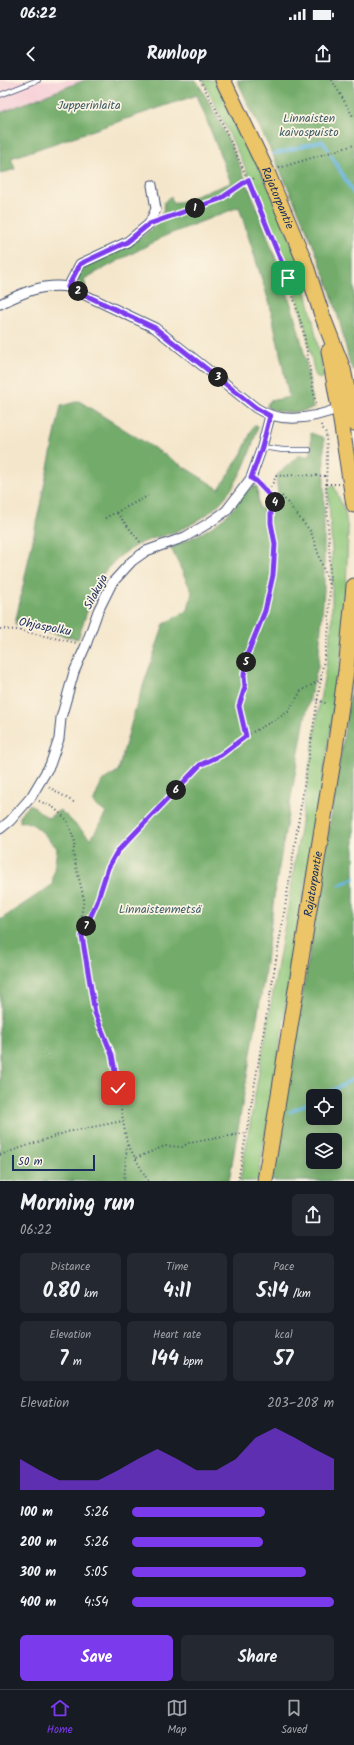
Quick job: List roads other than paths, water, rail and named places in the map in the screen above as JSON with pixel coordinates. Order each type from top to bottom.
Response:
[{"type":"main road","name":"Rajatorpantie","points":[[224,82],[267,172],[304,260],[354,423]]},
{"type":"main road","name":"Rajatorpantie","points":[[348,404],[354,505]]},
{"type":"main road","name":"Rajatorpantie","points":[[264,1181],[334,755],[346,671],[354,586]]},
{"type":"street","points":[[68,287],[80,264],[127,242],[149,224],[156,209],[152,185]]},
{"type":"street","points":[[0,304],[35,288],[57,285],[68,287],[155,328],[256,408],[270,416],[283,418],[318,414],[348,404]]},
{"type":"street","name":"Silakuja","points":[[0,829],[10,821],[31,797],[41,782],[59,740],[61,718],[72,679],[98,611],[112,583],[122,571],[146,551],[185,537],[226,511],[251,478],[262,447],[270,416]]},
{"type":"lane","points":[[0,95],[27,82],[38,80]]},
{"type":"lane","points":[[262,447],[283,450],[309,450]]},
{"type":"lane","points":[[251,478],[256,481],[275,501]]},
{"type":"waterway","points":[[274,154],[322,141],[328,149]]},
{"type":"waterway","points":[[331,155],[354,194]]},
{"type":"waterway","points":[[340,885],[354,878]]},
{"type":"waterway","points":[[335,1089],[354,1079]]},
{"type":"waterway","points":[[290,1112],[306,1104]]},
{"type":"park label","name":"Jupperinlaita","points":[[89,105]]},
{"type":"park label","name":"Linnaisten kaivospuisto","points":[[309,125]]},
{"type":"park label","name":"Linnaistenmetsä","points":[[160,909]]}]
